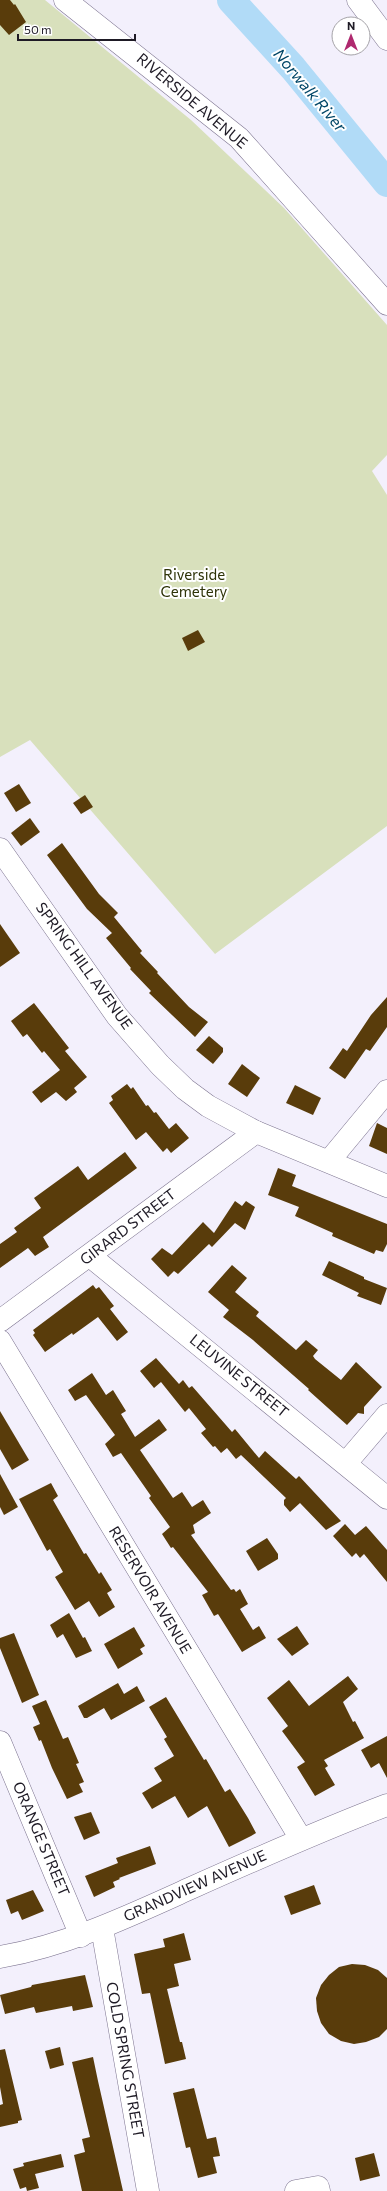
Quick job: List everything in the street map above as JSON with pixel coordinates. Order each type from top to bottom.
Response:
[{"type":"main road","name":"RIVERSIDE AVENUE","points":[[65,0],[239,138],[387,304]]},
{"type":"main road","points":[[358,0],[387,39]]},
{"type":"main road","name":"SPRING HILL AVENUE","points":[[3,859],[95,988],[117,1016],[160,1065],[185,1089],[208,1106],[256,1132],[387,1186]]},
{"type":"main road","points":[[329,1162],[387,1091]]},
{"type":"main road","name":"GIRARD STREET","points":[[0,1321],[256,1132]]},
{"type":"main road","name":"LEUVINE STREET","points":[[90,1256],[346,1463],[387,1498]]},
{"type":"main road","name":"RESERVOIR AVENUE","points":[[0,1341],[301,1839]]},
{"type":"main road","points":[[346,1463],[387,1415]]},
{"type":"main road","name":"ORANGE STREET","points":[[0,1742],[81,1936]]},
{"type":"main road","name":"GRANDVIEW AVENUE","points":[[0,1957],[53,1945],[102,1928],[301,1839],[387,1805]]},
{"type":"main road","name":"COLD SPRING STREET","points":[[102,1928],[148,2191]]},
{"type":"main road","points":[[296,2191],[318,2189]]},
{"type":"green space","name":"Riverside Cemetery","points":[[0,0],[45,0],[191,120],[284,208],[387,325],[387,455],[372,471],[387,495],[387,826],[215,954],[30,740],[0,757]]},
{"type":"building","points":[[0,0],[10,0],[14,5],[15,4],[26,22],[9,35],[0,25]]},
{"type":"building","points":[[198,630],[205,642],[188,651],[182,638]]},
{"type":"building","points":[[19,784],[31,803],[16,812],[4,793]]},
{"type":"building","points":[[85,795],[93,807],[81,814],[73,803]]},
{"type":"building","points":[[30,818],[40,832],[21,846],[11,833]]},
{"type":"building","points":[[62,843],[99,894],[118,913],[114,917],[142,951],[140,953],[189,1007],[208,1022],[195,1037],[149,993],[151,991],[130,969],[131,968],[106,938],[112,933],[87,909],[47,855]]},
{"type":"building","points":[[0,924],[20,953],[0,967]]},
{"type":"building","points":[[387,997],[387,1027],[370,1051],[366,1049],[345,1079],[329,1068],[343,1048],[347,1051],[371,1015]]},
{"type":"building","points":[[34,1003],[69,1048],[65,1051],[87,1077],[74,1088],[77,1092],[66,1101],[56,1092],[41,1103],[32,1092],[60,1070],[44,1051],[42,1053],[27,1034],[23,1037],[11,1021]]},
{"type":"building","points":[[209,1036],[223,1048],[223,1052],[213,1064],[196,1050]]},
{"type":"building","points":[[242,1064],[260,1078],[247,1097],[228,1084]]},
{"type":"building","points":[[127,1084],[131,1089],[133,1087],[146,1106],[148,1105],[154,1113],[156,1112],[169,1129],[176,1123],[189,1138],[171,1153],[167,1148],[163,1152],[146,1132],[136,1140],[109,1103],[113,1100],[111,1096]]},
{"type":"building","points":[[295,1085],[321,1098],[313,1115],[286,1103]]},
{"type":"building","points":[[377,1123],[387,1128],[387,1154],[369,1146]]},
{"type":"building","points":[[125,1152],[137,1168],[43,1237],[49,1247],[35,1256],[28,1248],[0,1268],[0,1244],[17,1232],[14,1228],[41,1208],[34,1198],[78,1166],[88,1180]]},
{"type":"building","points":[[278,1168],[296,1175],[292,1186],[387,1224],[387,1244],[383,1252],[376,1250],[374,1254],[332,1236],[333,1233],[295,1216],[299,1207],[268,1195]]},
{"type":"building","points":[[235,1201],[242,1206],[246,1201],[255,1207],[245,1230],[235,1223],[212,1247],[209,1244],[178,1274],[174,1271],[168,1277],[151,1259],[162,1248],[172,1255],[203,1222],[214,1233]]},
{"type":"building","points":[[329,1261],[364,1277],[364,1279],[387,1288],[381,1305],[357,1296],[359,1293],[322,1275]]},
{"type":"building","points":[[232,1265],[247,1278],[235,1292],[259,1312],[256,1316],[296,1350],[306,1340],[318,1350],[313,1356],[315,1359],[341,1380],[356,1362],[382,1387],[364,1407],[364,1414],[358,1413],[347,1425],[308,1390],[309,1389],[253,1340],[223,1317],[229,1310],[208,1292]]},
{"type":"building","points":[[93,1285],[96,1289],[99,1287],[114,1306],[110,1309],[128,1332],[117,1341],[98,1317],[73,1335],[72,1333],[45,1352],[33,1335],[35,1333],[33,1330]]},
{"type":"building","points":[[156,1358],[179,1384],[183,1380],[189,1388],[192,1386],[232,1432],[235,1429],[259,1458],[265,1451],[296,1479],[299,1476],[341,1521],[326,1530],[300,1503],[290,1512],[284,1505],[284,1500],[286,1498],[241,1455],[236,1459],[227,1448],[221,1453],[215,1446],[213,1447],[201,1433],[206,1429],[189,1408],[185,1412],[161,1382],[154,1388],[140,1371]]},
{"type":"building","points":[[92,1373],[106,1395],[113,1390],[126,1411],[121,1414],[135,1437],[159,1419],[167,1430],[140,1450],[173,1498],[182,1492],[192,1507],[203,1500],[211,1513],[193,1525],[195,1533],[191,1535],[231,1590],[234,1589],[236,1592],[240,1589],[248,1604],[240,1609],[253,1630],[259,1626],[266,1638],[242,1652],[218,1614],[214,1616],[202,1595],[208,1592],[173,1547],[171,1548],[162,1534],[170,1527],[149,1498],[151,1496],[121,1453],[113,1457],[105,1444],[115,1435],[86,1395],[75,1401],[68,1390]]},
{"type":"building","points":[[0,1411],[29,1460],[12,1470],[0,1449]]},
{"type":"building","points":[[0,1474],[18,1507],[4,1515],[0,1507]]},
{"type":"building","points":[[51,1483],[58,1496],[53,1500],[84,1554],[86,1553],[99,1574],[101,1572],[112,1590],[107,1593],[115,1607],[99,1617],[89,1601],[75,1610],[55,1577],[63,1572],[50,1549],[47,1551],[19,1499]]},
{"type":"building","points":[[345,1524],[355,1535],[366,1526],[387,1550],[387,1582],[364,1554],[360,1558],[356,1553],[352,1557],[333,1536]]},
{"type":"building","points":[[267,1538],[278,1554],[278,1559],[258,1571],[246,1551]]},
{"type":"building","points":[[69,1613],[83,1638],[85,1637],[92,1651],[76,1658],[63,1634],[57,1638],[50,1625]]},
{"type":"building","points":[[297,1626],[309,1644],[292,1656],[277,1639]]},
{"type":"building","points":[[134,1627],[145,1646],[140,1649],[143,1654],[118,1669],[104,1644]]},
{"type":"building","points":[[14,1633],[39,1695],[22,1703],[0,1648],[0,1638]]},
{"type":"building","points":[[348,1676],[358,1689],[343,1702],[353,1722],[355,1721],[364,1738],[324,1760],[328,1766],[325,1768],[335,1785],[315,1796],[297,1767],[305,1762],[282,1731],[288,1726],[267,1698],[289,1680],[309,1706]]},
{"type":"building","points":[[118,1683],[124,1694],[137,1686],[145,1701],[111,1720],[104,1708],[87,1718],[84,1718],[78,1706]]},
{"type":"building","points":[[166,1697],[204,1760],[206,1759],[225,1792],[230,1789],[256,1833],[229,1847],[207,1806],[188,1818],[175,1796],[152,1809],[142,1793],[162,1781],[154,1768],[174,1756],[164,1739],[167,1737],[149,1707]]},
{"type":"building","points":[[46,1700],[63,1739],[68,1737],[79,1763],[76,1764],[84,1782],[79,1784],[83,1792],[67,1799],[52,1768],[41,1740],[39,1741],[33,1727],[40,1724],[32,1706]]},
{"type":"building","points":[[387,1736],[387,1778],[379,1763],[371,1768],[361,1750]]},
{"type":"building","points":[[91,1812],[100,1833],[84,1840],[74,1817]]},
{"type":"building","points":[[150,1846],[156,1864],[119,1878],[120,1879],[113,1882],[115,1887],[94,1897],[85,1876],[118,1863],[116,1858]]},
{"type":"building","points":[[314,1885],[321,1904],[291,1915],[284,1896]]},
{"type":"building","points":[[33,1890],[44,1911],[22,1920],[18,1911],[11,1914],[6,1900]]},
{"type":"building","points":[[184,1933],[191,1960],[174,1964],[179,1986],[167,1989],[180,2042],[182,2042],[186,2059],[165,2064],[150,1993],[142,1994],[134,1954],[165,1947],[163,1939]]},
{"type":"building","points":[[352,1964],[365,1965],[378,1970],[387,1978],[387,2029],[379,2037],[366,2042],[354,2044],[341,2041],[329,2034],[321,2023],[317,2011],[316,1998],[321,1985],[329,1975],[339,1967]]},
{"type":"building","points":[[85,1975],[93,2007],[73,2011],[72,2006],[36,2013],[34,2007],[5,2014],[0,1995],[31,1987],[32,1985]]},
{"type":"building","points":[[60,2047],[64,2065],[50,2069],[45,2051]]},
{"type":"building","points":[[5,2049],[22,2120],[18,2121],[18,2123],[0,2127],[0,2105],[3,2104],[0,2087],[0,2050]]},
{"type":"building","points":[[93,2057],[123,2191],[82,2191],[74,2155],[85,2152],[82,2139],[90,2137],[72,2062]]},
{"type":"building","points":[[194,2088],[207,2139],[216,2137],[220,2156],[213,2157],[217,2173],[198,2178],[190,2147],[186,2148],[173,2093]]},
{"type":"building","points":[[374,2153],[380,2176],[360,2181],[355,2158]]},
{"type":"building","points":[[61,2154],[64,2167],[35,2174],[39,2188],[27,2191],[26,2187],[20,2189],[13,2169],[24,2166],[23,2163]]},
{"type":"waterway","name":"Norwalk River","points":[[231,0],[293,68],[387,183]]}]
